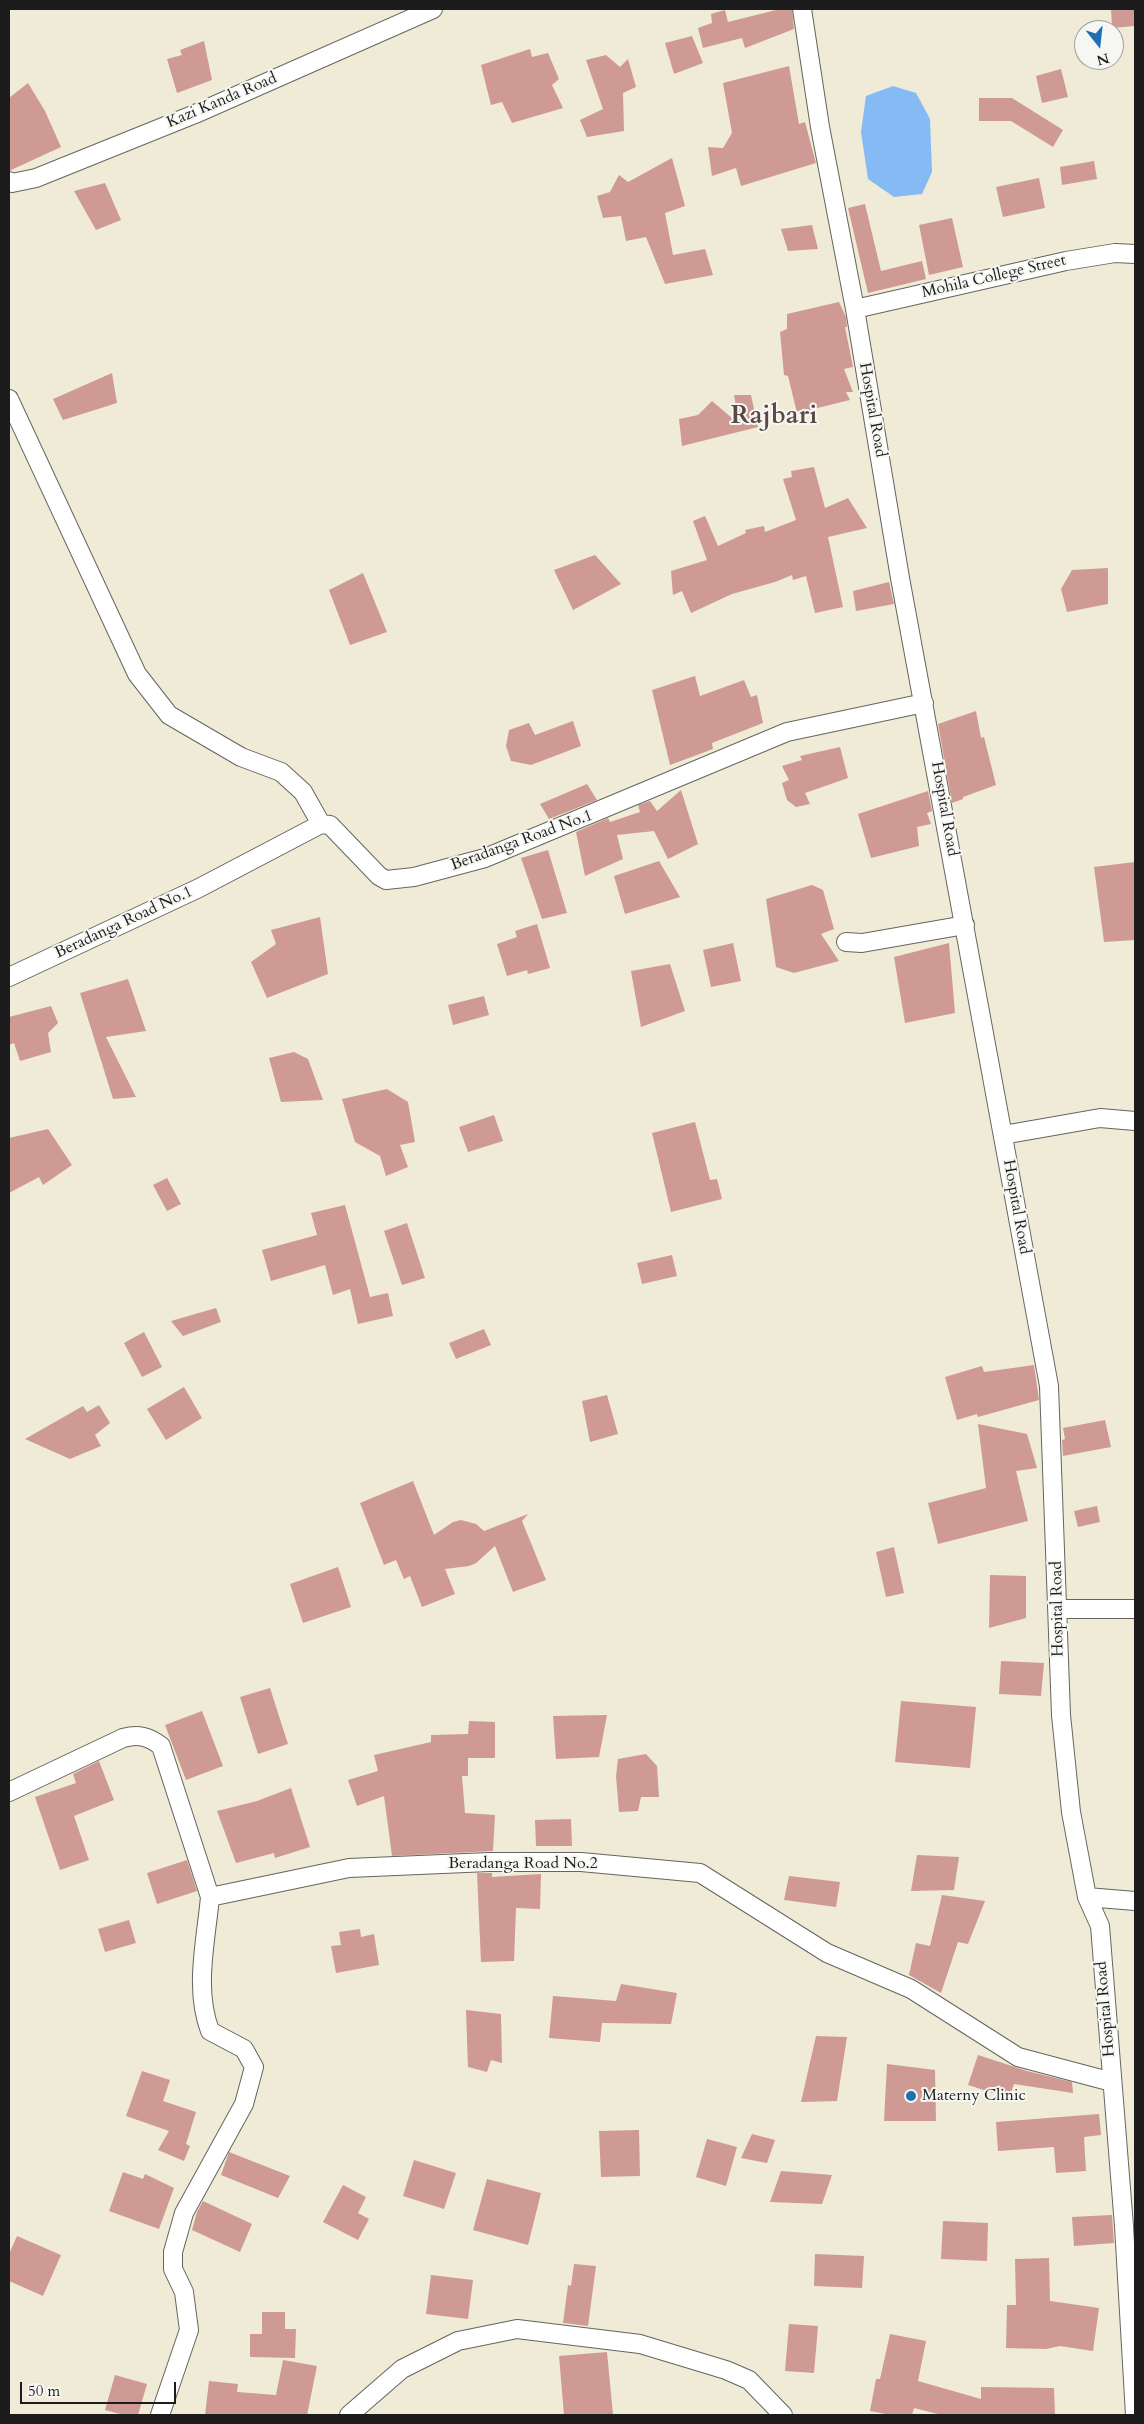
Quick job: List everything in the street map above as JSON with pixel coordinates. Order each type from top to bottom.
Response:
[{"type":"street","name":"Kazi Kanda Road","points":[[10,184],[36,178],[195,114],[433,9]]},
{"type":"street","name":"Hospital Road","points":[[802,9],[820,127],[855,309],[900,578],[1049,1386],[1049,1432],[1055,1493],[1061,1715],[1070,1812],[1087,1897],[1100,1926],[1124,2226],[1135,2415]]},
{"type":"street","name":"Mohila College Street","points":[[855,309],[1066,261],[1115,253],[1135,254]]},
{"type":"street","points":[[9,399],[138,674],[169,714],[241,757],[281,772],[303,792],[321,824]]},
{"type":"street","name":"Beradanga Road No.1","points":[[9,977],[199,888],[321,824],[330,825],[379,876],[386,880],[414,877],[485,858],[787,732],[924,703]]},
{"type":"street","points":[[846,942],[862,943],[965,925]]},
{"type":"street","points":[[1003,1136],[1100,1118],[1135,1121]]},
{"type":"street","points":[[1058,1609],[1135,1609]]},
{"type":"street","points":[[9,1792],[123,1738],[136,1735],[152,1738],[161,1746],[210,1898],[201,1996],[203,2013],[210,2031],[244,2049],[254,2067],[244,2104],[184,2212],[173,2252],[173,2269],[184,2292],[189,2330],[160,2415]]},
{"type":"street","name":"Beradanga Road No.2","points":[[210,1898],[349,1868],[489,1862],[581,1862],[700,1874],[827,1953],[911,1989],[1018,2057],[1112,2082]]},
{"type":"street","points":[[1087,1897],[1135,1901]]},
{"type":"street","points":[[349,2415],[402,2369],[458,2341],[517,2328],[640,2344],[726,2370],[749,2380],[783,2415]]},
{"type":"water","points":[[893,86],[916,93],[930,119],[932,172],[922,194],[894,197],[868,179],[861,132],[866,96]]},
{"type":"building","points":[[780,9],[792,9],[794,29],[745,48],[742,38],[703,48],[698,28],[712,23],[711,14],[725,10],[728,22]]},
{"type":"building","points":[[1111,9],[1135,9],[1135,26],[1124,27],[1124,20],[1112,20]]},
{"type":"building","points":[[692,36],[703,63],[674,74],[665,43]]},
{"type":"building","points":[[204,41],[212,80],[177,93],[167,59],[182,55],[180,50]]},
{"type":"building","points":[[530,49],[532,57],[548,53],[559,79],[552,85],[563,108],[512,123],[502,102],[491,105],[481,65]]},
{"type":"building","points":[[606,55],[620,67],[628,59],[636,87],[623,93],[624,131],[587,137],[580,120],[603,109],[586,60]]},
{"type":"building","points":[[789,66],[799,124],[805,122],[816,163],[741,186],[736,168],[712,176],[708,147],[723,148],[732,133],[723,83]]},
{"type":"building","points":[[1061,69],[1068,97],[1042,103],[1036,76]]},
{"type":"building","points":[[28,83],[45,111],[61,147],[9,171],[9,98]]},
{"type":"building","points":[[979,98],[1012,98],[1063,130],[1053,147],[1011,121],[979,121]]},
{"type":"building","points":[[672,158],[685,206],[665,213],[673,255],[705,249],[713,275],[665,284],[646,237],[626,241],[621,216],[603,218],[597,196],[610,192],[619,175],[628,182]]},
{"type":"building","points":[[1094,161],[1097,179],[1062,185],[1060,167]]},
{"type":"building","points":[[1039,178],[1045,208],[1003,217],[996,187]]},
{"type":"building","points":[[105,183],[121,220],[96,230],[74,191]]},
{"type":"building","points":[[865,204],[881,271],[922,261],[926,279],[868,293],[848,208]]},
{"type":"building","points":[[952,218],[963,267],[929,275],[919,225]]},
{"type":"building","points":[[812,225],[818,249],[788,251],[781,229]]},
{"type":"building","points":[[839,302],[846,317],[847,327],[845,327],[853,367],[844,369],[853,392],[846,392],[850,400],[797,413],[788,376],[784,375],[780,332],[787,329],[787,314]]},
{"type":"building","points":[[112,373],[117,403],[63,420],[53,399]]},
{"type":"building","points":[[734,395],[751,395],[758,427],[682,446],[679,419],[698,415],[712,401],[739,424]]},
{"type":"building","points":[[814,467],[825,508],[848,498],[867,528],[828,537],[843,607],[815,613],[806,576],[793,580],[792,575],[775,582],[732,594],[691,613],[682,591],[673,595],[671,571],[707,560],[693,521],[705,516],[718,546],[746,533],[745,530],[764,526],[765,532],[796,520],[783,479],[792,477],[791,471]]},
{"type":"building","points":[[595,555],[621,584],[573,610],[554,570]]},
{"type":"building","points":[[1108,568],[1108,604],[1067,612],[1061,589],[1072,570]]},
{"type":"building","points":[[363,573],[387,632],[350,645],[329,590]]},
{"type":"building","points":[[889,582],[894,604],[856,611],[853,591]]},
{"type":"building","points":[[695,676],[700,696],[744,680],[751,697],[757,695],[763,723],[712,743],[713,749],[670,765],[652,690]]},
{"type":"building","points":[[976,711],[981,738],[984,737],[996,785],[952,803],[938,724]]},
{"type":"building","points":[[573,721],[581,746],[531,765],[511,761],[506,746],[509,730],[529,723],[535,735]]},
{"type":"building","points":[[840,747],[848,778],[805,793],[810,804],[796,807],[787,800],[782,783],[789,780],[782,766],[802,760],[800,756]]},
{"type":"building","points":[[587,784],[597,800],[549,819],[540,804]]},
{"type":"building","points":[[681,790],[698,844],[668,859],[654,831],[617,835],[623,859],[585,876],[576,832],[608,818],[610,822],[640,812],[638,805],[650,801],[657,811]]},
{"type":"building","points":[[928,791],[932,811],[927,813],[931,824],[917,827],[919,846],[871,858],[858,814]]},
{"type":"building","points":[[548,850],[567,913],[542,919],[521,858]]},
{"type":"building","points":[[659,861],[680,897],[625,914],[614,876]]},
{"type":"building","points":[[1135,862],[1135,940],[1104,942],[1094,867]]},
{"type":"building","points":[[812,885],[823,890],[834,929],[821,934],[839,961],[794,973],[776,967],[766,899]]},
{"type":"building","points":[[320,917],[328,974],[267,998],[251,962],[276,944],[271,930]]},
{"type":"building","points":[[537,924],[550,968],[528,974],[527,970],[507,976],[497,944],[517,937],[515,931]]},
{"type":"building","points":[[733,943],[741,981],[711,987],[703,950]]},
{"type":"building","points":[[949,943],[955,1013],[905,1023],[894,957]]},
{"type":"building","points":[[670,964],[685,1011],[641,1027],[631,971]]},
{"type":"building","points":[[128,979],[146,1031],[106,1037],[136,1097],[113,1099],[80,993]]},
{"type":"building","points":[[484,996],[489,1015],[453,1025],[448,1005]]},
{"type":"building","points":[[51,1006],[58,1023],[48,1033],[51,1052],[20,1061],[14,1043],[9,1045],[9,1017]]},
{"type":"building","points":[[294,1052],[308,1059],[323,1100],[281,1102],[269,1058]]},
{"type":"building","points":[[387,1089],[408,1102],[415,1142],[400,1145],[408,1167],[386,1176],[380,1156],[355,1142],[342,1099]]},
{"type":"building","points":[[494,1115],[503,1141],[468,1152],[459,1127]]},
{"type":"building","points":[[695,1122],[710,1180],[717,1179],[722,1199],[671,1212],[652,1133]]},
{"type":"building","points":[[48,1129],[72,1165],[43,1185],[39,1177],[9,1193],[9,1138]]},
{"type":"building","points":[[167,1178],[181,1204],[167,1211],[153,1185]]},
{"type":"building","points":[[345,1205],[370,1297],[388,1293],[393,1316],[358,1324],[350,1289],[333,1295],[325,1265],[271,1281],[262,1250],[317,1235],[311,1213]]},
{"type":"building","points":[[407,1223],[425,1278],[402,1285],[384,1231]]},
{"type":"building","points":[[672,1255],[677,1276],[642,1284],[637,1263]]},
{"type":"building","points":[[216,1308],[221,1322],[183,1336],[171,1321]]},
{"type":"building","points":[[484,1329],[491,1345],[456,1359],[449,1343]]},
{"type":"building","points":[[144,1332],[162,1367],[142,1377],[124,1343]]},
{"type":"building","points":[[1034,1365],[1039,1400],[978,1417],[977,1414],[957,1420],[945,1377],[982,1366],[984,1372]]},
{"type":"building","points":[[184,1387],[202,1418],[166,1440],[147,1409]]},
{"type":"building","points":[[607,1395],[618,1434],[590,1442],[582,1401]]},
{"type":"building","points":[[99,1405],[110,1423],[95,1435],[101,1446],[70,1459],[25,1439],[83,1406],[87,1412]]},
{"type":"building","points":[[1105,1420],[1111,1447],[1063,1456],[1062,1440],[1065,1439],[1063,1428]]},
{"type":"building","points":[[978,1424],[1027,1434],[1037,1468],[1016,1471],[1028,1521],[938,1544],[928,1503],[986,1488]]},
{"type":"building","points":[[413,1481],[434,1535],[453,1522],[461,1520],[476,1524],[484,1531],[528,1514],[522,1521],[546,1580],[513,1592],[495,1546],[476,1563],[469,1566],[445,1569],[455,1594],[422,1607],[410,1576],[404,1579],[396,1560],[384,1565],[360,1503]]},
{"type":"building","points":[[1097,1506],[1100,1522],[1078,1527],[1074,1511]]},
{"type":"building","points":[[894,1547],[904,1593],[886,1597],[876,1552]]},
{"type":"building","points":[[338,1567],[351,1607],[303,1623],[290,1584]]},
{"type":"building","points":[[990,1575],[1026,1576],[1026,1618],[989,1628]]},
{"type":"building","points":[[1001,1661],[1044,1663],[1041,1696],[999,1694]]},
{"type":"building","points":[[270,1688],[288,1744],[258,1754],[240,1697]]},
{"type":"building","points":[[901,1701],[976,1707],[970,1768],[895,1762]]},
{"type":"building","points":[[202,1711],[223,1766],[186,1780],[165,1725]]},
{"type":"building","points":[[607,1715],[599,1757],[556,1759],[553,1716]]},
{"type":"building","points":[[469,1721],[495,1722],[495,1758],[468,1758],[468,1776],[462,1776],[465,1813],[495,1815],[493,1851],[392,1856],[384,1796],[357,1806],[348,1780],[378,1771],[374,1755],[431,1742],[431,1735],[468,1734]]},
{"type":"building","points":[[646,1754],[657,1766],[659,1797],[641,1797],[638,1811],[619,1812],[616,1776],[618,1759]]},
{"type":"building","points":[[99,1761],[114,1800],[74,1816],[89,1860],[60,1870],[35,1797],[76,1783],[73,1774]]},
{"type":"building","points":[[291,1788],[310,1847],[275,1858],[274,1853],[236,1863],[217,1811],[257,1801]]},
{"type":"building","points":[[571,1819],[572,1846],[536,1846],[535,1820]]},
{"type":"building","points":[[917,1855],[959,1857],[954,1890],[911,1891]]},
{"type":"building","points":[[187,1860],[197,1891],[157,1904],[147,1873]]},
{"type":"building","points":[[477,1873],[492,1873],[492,1877],[541,1874],[540,1909],[516,1908],[514,1961],[481,1962]]},
{"type":"building","points":[[789,1876],[840,1882],[836,1907],[784,1900]]},
{"type":"building","points":[[942,1895],[985,1901],[968,1944],[958,1942],[941,1993],[909,1975],[916,1943],[930,1946]]},
{"type":"building","points":[[129,1920],[136,1943],[105,1952],[98,1929]]},
{"type":"building","points":[[360,1929],[361,1937],[374,1934],[379,1965],[336,1973],[331,1946],[341,1945],[339,1932]]},
{"type":"building","points":[[621,1984],[677,1993],[671,2024],[602,2023],[600,2042],[549,2038],[553,1996],[616,2001]]},
{"type":"building","points":[[466,2010],[501,2014],[502,2063],[491,2060],[487,2072],[468,2067]]},
{"type":"building","points":[[816,2036],[847,2037],[837,2101],[801,2102]]},
{"type":"building","points":[[978,2055],[1027,2071],[1072,2082],[1073,2093],[1014,2084],[1009,2098],[968,2085]]},
{"type":"building","name":"Materny Clinic","points":[[887,2064],[935,2070],[936,2121],[884,2121]]},
{"type":"building","points":[[142,2071],[170,2080],[163,2101],[196,2112],[186,2144],[190,2146],[184,2161],[158,2150],[169,2131],[126,2116]]},
{"type":"building","points":[[1099,2114],[1101,2135],[1084,2137],[1086,2171],[1056,2173],[1054,2147],[998,2151],[996,2122]]},
{"type":"building","points":[[639,2130],[640,2176],[601,2177],[599,2131]]},
{"type":"building","points":[[752,2134],[775,2140],[767,2163],[741,2158]]},
{"type":"building","points":[[707,2139],[737,2147],[726,2186],[696,2177]]},
{"type":"building","points":[[229,2152],[290,2176],[278,2198],[221,2175]]},
{"type":"building","points":[[414,2160],[456,2173],[444,2209],[403,2196]]},
{"type":"building","points":[[781,2171],[832,2175],[822,2204],[770,2202]]},
{"type":"building","points":[[123,2172],[143,2179],[145,2174],[174,2188],[159,2229],[109,2211]]},
{"type":"building","points":[[487,2179],[541,2193],[528,2245],[473,2230]]},
{"type":"building","points":[[343,2185],[366,2197],[358,2213],[369,2219],[358,2240],[323,2222]]},
{"type":"building","points":[[203,2201],[252,2224],[240,2252],[192,2230],[197,2212]]},
{"type":"building","points":[[1112,2215],[1114,2243],[1074,2246],[1072,2217]]},
{"type":"building","points":[[943,2221],[988,2223],[987,2261],[941,2259]]},
{"type":"building","points":[[17,2236],[61,2255],[43,2296],[9,2281],[9,2254]]},
{"type":"building","points":[[815,2254],[864,2256],[862,2288],[814,2286]]},
{"type":"building","points":[[1049,2258],[1050,2301],[1099,2308],[1093,2351],[1060,2346],[1046,2349],[1006,2348],[1007,2305],[1016,2305],[1015,2259]]},
{"type":"building","points":[[574,2264],[596,2266],[588,2326],[563,2323],[568,2285],[571,2286]]},
{"type":"building","points":[[431,2275],[473,2280],[468,2319],[426,2314]]},
{"type":"building","points":[[262,2312],[285,2312],[285,2329],[296,2329],[295,2358],[250,2357],[250,2334],[262,2334]]},
{"type":"building","points":[[789,2324],[818,2326],[814,2373],[785,2371]]},
{"type":"building","points":[[890,2334],[926,2341],[918,2381],[981,2399],[981,2387],[1054,2388],[1055,2415],[942,2415],[914,2408],[912,2415],[891,2415],[870,2411],[876,2379],[880,2379]]},
{"type":"building","points":[[607,2352],[613,2415],[564,2415],[559,2356]]},
{"type":"building","points":[[283,2360],[317,2366],[307,2415],[205,2415],[209,2381],[238,2384],[237,2392],[276,2395]]},
{"type":"building","points":[[115,2375],[147,2384],[138,2415],[124,2415],[105,2410]]},
{"type":"place","name":"Materny Clinic","points":[[911,2096]]},
{"type":"district","name":"Rajbari","points":[[774,417]]}]
